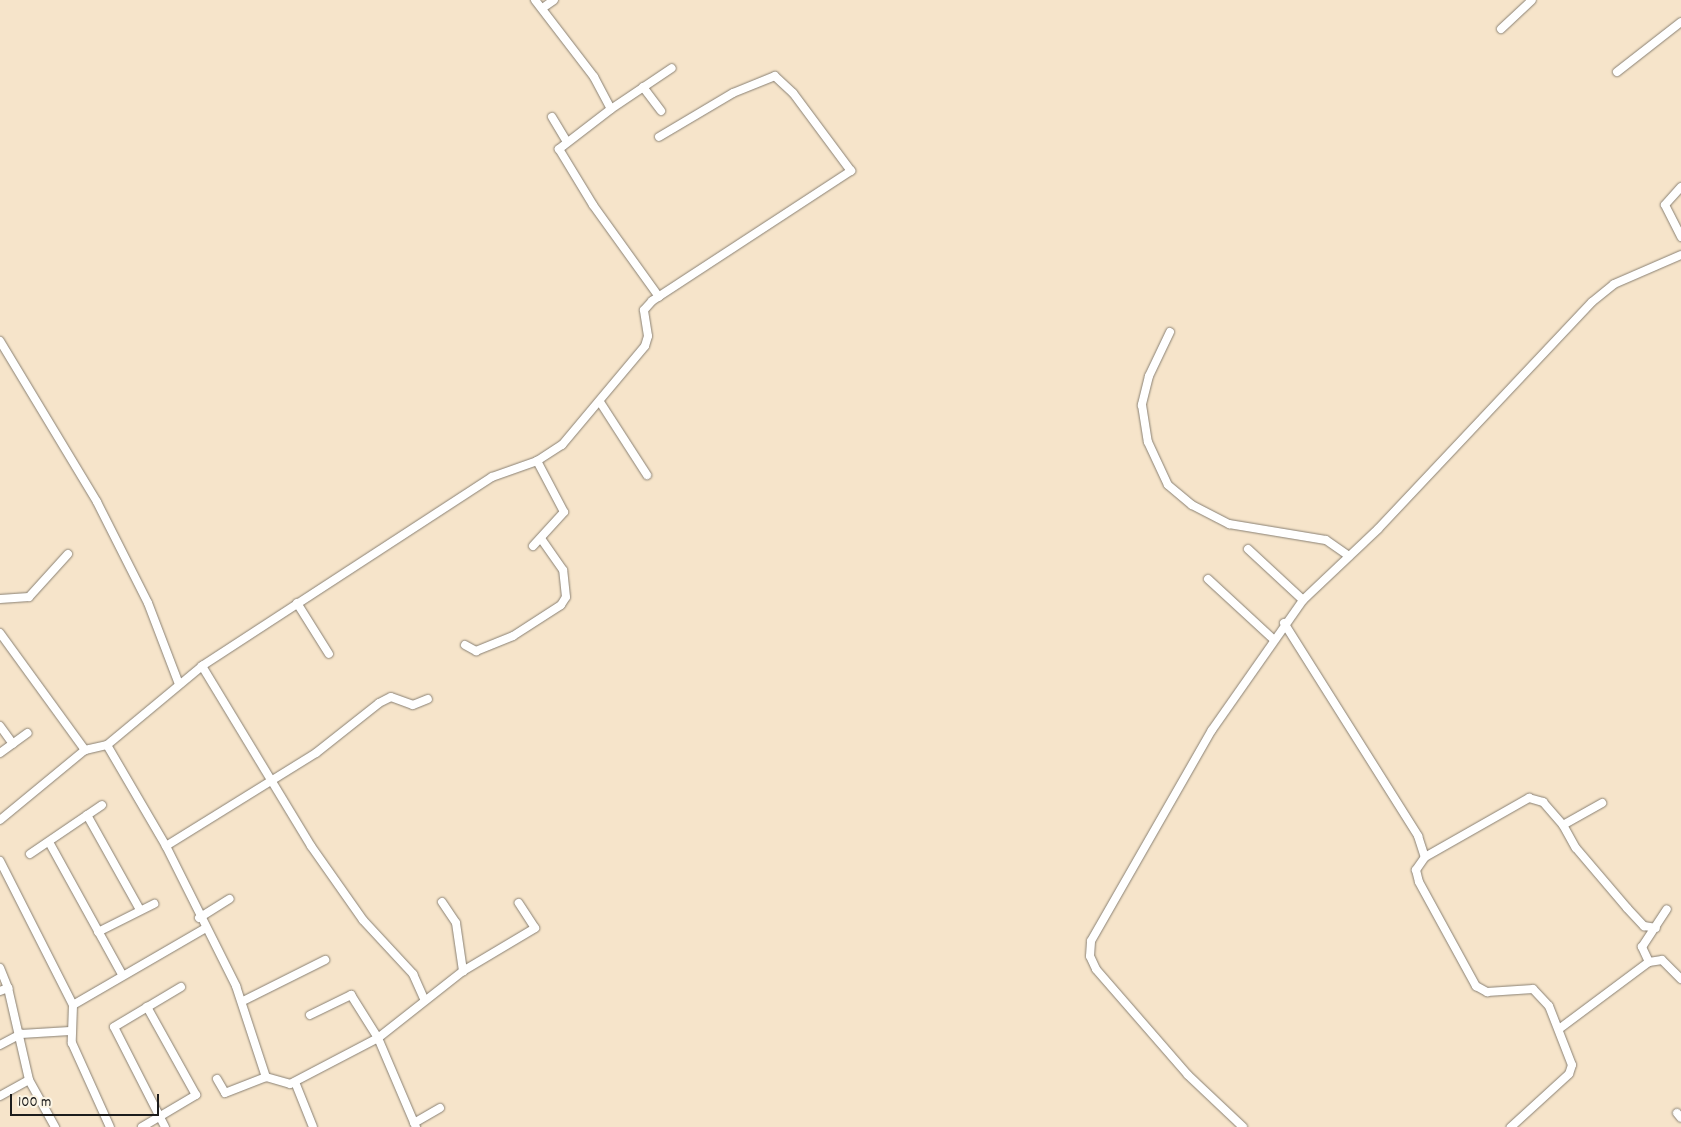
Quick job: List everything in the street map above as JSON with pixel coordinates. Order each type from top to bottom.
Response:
[{"type":"street","points":[[535,0],[544,7],[594,77],[611,109]]},
{"type":"street","points":[[544,7],[554,0]]},
{"type":"street","points":[[1502,29],[1532,0]]},
{"type":"street","points":[[1617,72],[1681,22]]},
{"type":"street","points":[[659,297],[559,149],[566,140],[672,68]]},
{"type":"street","points":[[0,820],[85,750],[107,745],[202,666],[492,477],[537,461],[562,445],[645,346],[648,336],[644,310],[659,297],[851,171],[793,93],[775,76],[734,93],[659,137]]},
{"type":"street","points":[[643,87],[661,111]]},
{"type":"street","points":[[552,117],[566,140]]},
{"type":"street","points":[[1681,187],[1664,205],[1681,237]]},
{"type":"street","points":[[1242,1127],[1188,1075],[1096,969],[1090,956],[1091,941],[1208,738],[1272,639],[1303,600],[1349,556],[1592,302],[1614,284],[1681,255]]},
{"type":"street","points":[[1170,332],[1149,376],[1142,405],[1148,442],[1168,485],[1192,505],[1228,524],[1326,540],[1349,556]]},
{"type":"street","points":[[0,341],[96,502],[148,604],[179,684]]},
{"type":"street","points":[[600,402],[647,475]]},
{"type":"street","points":[[533,546],[564,512],[537,461]]},
{"type":"street","points":[[465,645],[476,650],[513,636],[561,606],[566,597],[563,570],[541,539]]},
{"type":"street","points":[[1248,549],[1303,600]]},
{"type":"street","points":[[0,600],[29,596],[68,554]]},
{"type":"street","points":[[1208,579],[1272,639]]},
{"type":"street","points":[[297,603],[329,654]]},
{"type":"street","points":[[1284,623],[1418,836],[1425,857]]},
{"type":"street","points":[[0,633],[85,750]]},
{"type":"street","points":[[202,666],[327,870],[363,920],[413,974],[424,999]]},
{"type":"street","points":[[166,846],[273,781],[379,703],[394,697],[413,705],[428,699]]},
{"type":"street","points":[[0,726],[13,744]]},
{"type":"street","points":[[0,753],[28,733]]},
{"type":"street","points":[[107,745],[166,846],[204,929],[243,1001],[266,1076]]},
{"type":"street","points":[[1511,1127],[1570,1074],[1572,1065],[1544,997],[1533,988],[1486,992],[1476,986],[1419,882],[1416,870],[1425,857],[1534,797],[1563,825],[1576,848],[1644,926],[1656,928]]},
{"type":"street","points":[[1563,825],[1602,803]]},
{"type":"street","points":[[30,854],[102,805]]},
{"type":"street","points":[[87,815],[139,908]]},
{"type":"street","points":[[49,842],[122,974]]},
{"type":"street","points":[[0,861],[73,1005],[70,1031],[88,1085],[110,1127]]},
{"type":"street","points":[[199,918],[230,900]]},
{"type":"street","points":[[442,902],[456,923],[463,971]]},
{"type":"street","points":[[217,1078],[226,1093],[266,1076],[295,1082],[378,1038],[424,999],[463,971],[535,928],[519,903]]},
{"type":"street","points":[[98,932],[139,908],[154,904]]},
{"type":"street","points":[[1649,962],[1642,947],[1667,909]]},
{"type":"street","points":[[73,1005],[122,974],[204,929]]},
{"type":"street","points":[[243,1001],[325,960]]},
{"type":"street","points":[[1558,1029],[1649,962],[1662,960],[1681,980]]},
{"type":"street","points":[[0,968],[4,989],[21,1034],[29,1080],[53,1126]]},
{"type":"street","points":[[165,1127],[114,1030],[181,986]]},
{"type":"street","points":[[310,1015],[351,995],[378,1038],[415,1125],[440,1108]]},
{"type":"street","points":[[142,1127],[196,1095],[147,1007]]},
{"type":"street","points":[[0,1045],[21,1034],[70,1031]]},
{"type":"street","points":[[0,1096],[29,1080]]},
{"type":"street","points":[[295,1082],[313,1127]]}]
